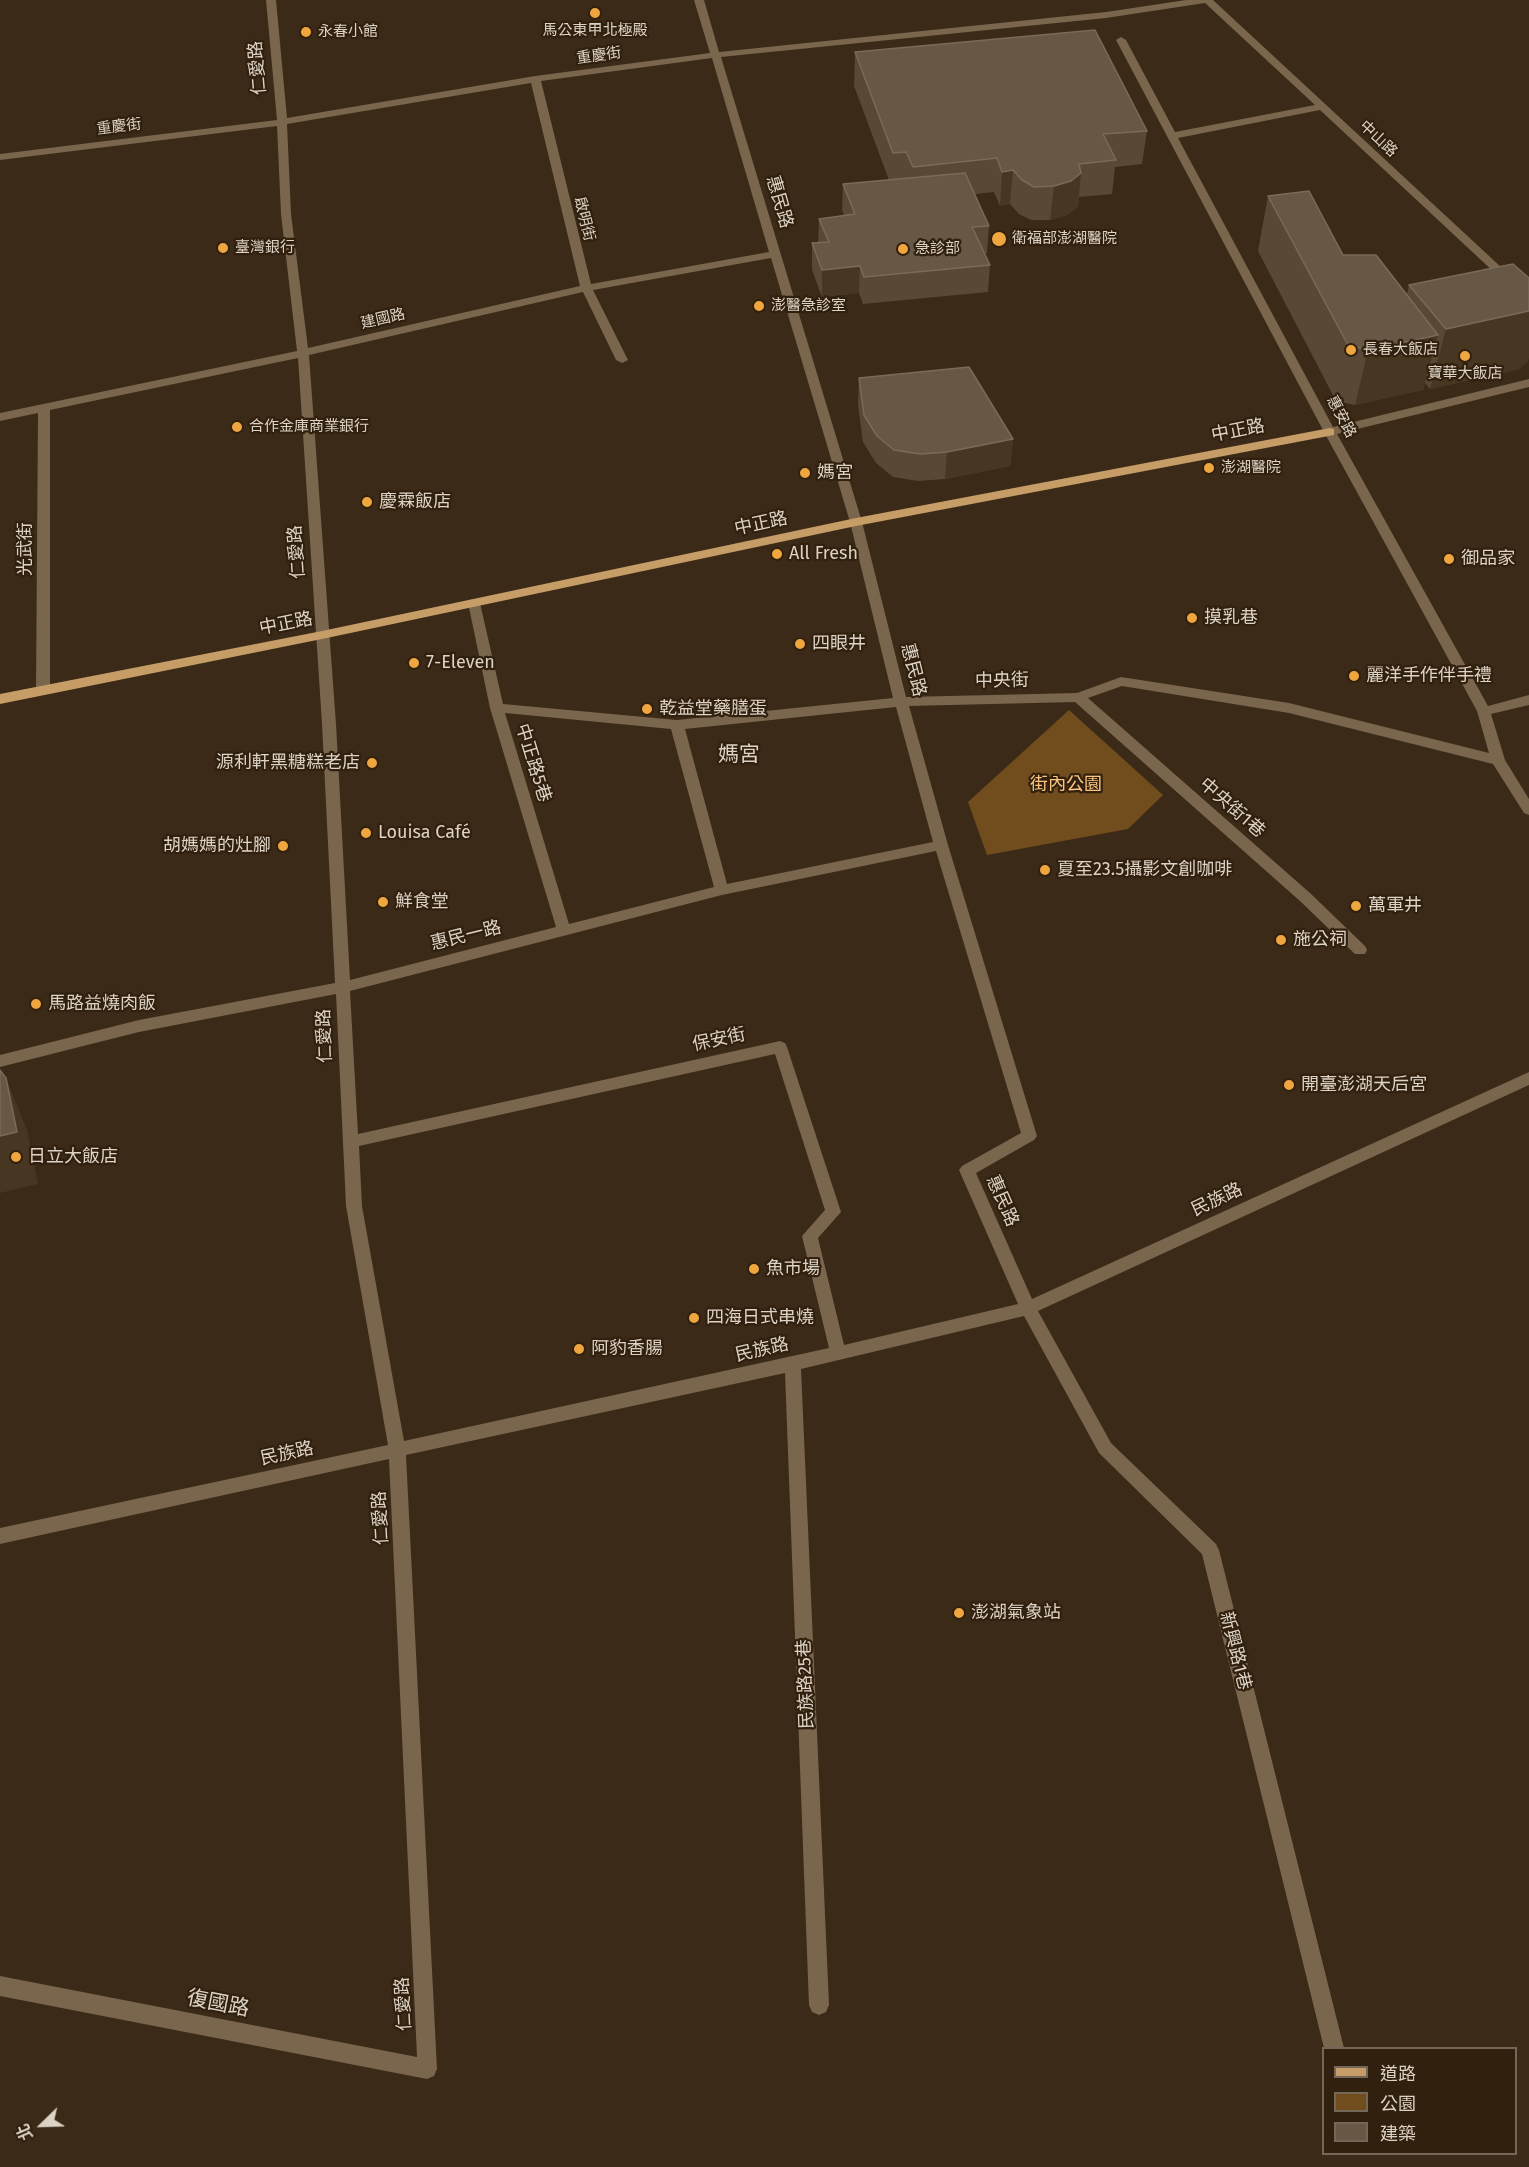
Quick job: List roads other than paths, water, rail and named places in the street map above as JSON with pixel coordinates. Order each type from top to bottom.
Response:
[{"type":"main road","name":"中正路","points":[[0,699],[322,635],[856,522],[1330,432]]},
{"type":"street","name":"仁愛路","points":[[271,0],[282,122],[286,214],[303,353],[322,635],[354,1206],[397,1450],[427,2069]]},
{"type":"street","name":"惠民路","points":[[699,0],[856,522],[901,702],[941,845],[1029,1136],[967,1170],[1028,1308]]},
{"type":"street","name":"重慶街","points":[[0,157],[282,122],[535,80],[715,55],[1106,15],[1206,0]]},
{"type":"street","name":"中山路","points":[[1206,0],[1529,299]]},
{"type":"street","name":"惠安路","points":[[1121,40],[1330,432],[1484,711],[1498,760],[1529,810]]},
{"type":"street","name":"啟明街","points":[[535,80],[585,288],[622,360]]},
{"type":"street","points":[[1172,136],[1322,107]]},
{"type":"street","name":"建國路","points":[[0,417],[303,353],[585,288],[774,254]]},
{"type":"street","name":"中正路","points":[[1330,432],[1529,383]]},
{"type":"street","name":"光武街","points":[[43,691],[44,408]]},
{"type":"street","name":"中正路5巷","points":[[474,603],[497,708],[564,931]]},
{"type":"street","name":"中央街","points":[[497,708],[677,725],[901,702],[1078,697],[1121,681],[1289,708],[1498,760]]},
{"type":"street","name":"中央街1巷","points":[[1078,697],[1305,897],[1360,950]]},
{"type":"street","points":[[1484,711],[1529,700]]},
{"type":"street","points":[[677,725],[722,890]]},
{"type":"street","name":"惠民一路","points":[[0,1061],[139,1026],[343,987],[722,890],[941,845]]},
{"type":"street","name":"保安街","points":[[349,1142],[780,1047],[833,1212],[810,1236],[838,1352]]},
{"type":"street","name":"民族路","points":[[0,1536],[793,1364],[1028,1308],[1529,1078]]},
{"type":"street","name":"新興路1巷","points":[[1028,1308],[1105,1448],[1210,1550],[1334,2047]]},
{"type":"street","name":"民族路25巷","points":[[793,1364],[819,2005]]},
{"type":"street","name":"復國路","points":[[0,1986],[427,2069]]},
{"type":"place","name":"馬公東甲北極殿","points":[[595,13]]},
{"type":"place","name":"永春小館","points":[[306,32]]},
{"type":"place","name":"衛福部澎湖醫院","points":[[999,239]]},
{"type":"place","name":"臺灣銀行","points":[[223,248]]},
{"type":"place","name":"急診部","points":[[903,249]]},
{"type":"place","name":"澎醫急診室","points":[[759,306]]},
{"type":"place","name":"長春大飯店","points":[[1351,350]]},
{"type":"place","name":"寶華大飯店","points":[[1465,356]]},
{"type":"place","name":"合作金庫商業銀行","points":[[237,427]]},
{"type":"place","name":"澎湖醫院","points":[[1209,468]]},
{"type":"place","name":"媽宮","points":[[805,473]]},
{"type":"place","name":"慶霖飯店","points":[[367,502]]},
{"type":"place","name":"All Fresh","points":[[777,554]]},
{"type":"place","name":"御品家","points":[[1449,559]]},
{"type":"place","name":"摸乳巷","points":[[1192,618]]},
{"type":"place","name":"四眼井","points":[[800,644]]},
{"type":"place","name":"7-Eleven","points":[[414,663]]},
{"type":"place","name":"麗洋手作伴手禮","points":[[1354,676]]},
{"type":"place","name":"乾益堂藥膳蛋","points":[[647,709]]},
{"type":"place","name":"源利軒黑糖糕老店","points":[[372,763]]},
{"type":"place","name":"Louisa Café","points":[[366,833]]},
{"type":"place","name":"胡媽媽的灶腳","points":[[283,846]]},
{"type":"place","name":"夏至23.5攝影文創咖啡","points":[[1045,870]]},
{"type":"place","name":"鮮食堂","points":[[383,902]]},
{"type":"place","name":"萬軍井","points":[[1356,906]]},
{"type":"place","name":"施公祠","points":[[1281,940]]},
{"type":"place","name":"馬路益燒肉飯","points":[[36,1004]]},
{"type":"place","name":"開臺澎湖天后宮","points":[[1289,1085]]},
{"type":"place","name":"日立大飯店","points":[[16,1157]]},
{"type":"place","name":"魚市場","points":[[754,1269]]},
{"type":"place","name":"四海日式串燒","points":[[694,1318]]},
{"type":"place","name":"阿豹香腸","points":[[579,1349]]},
{"type":"place","name":"澎湖氣象站","points":[[959,1613]]},
{"type":"district","name":"媽宮","points":[[739,755]]},
{"type":"park label","name":"街內公園","points":[[1066,785]]}]
